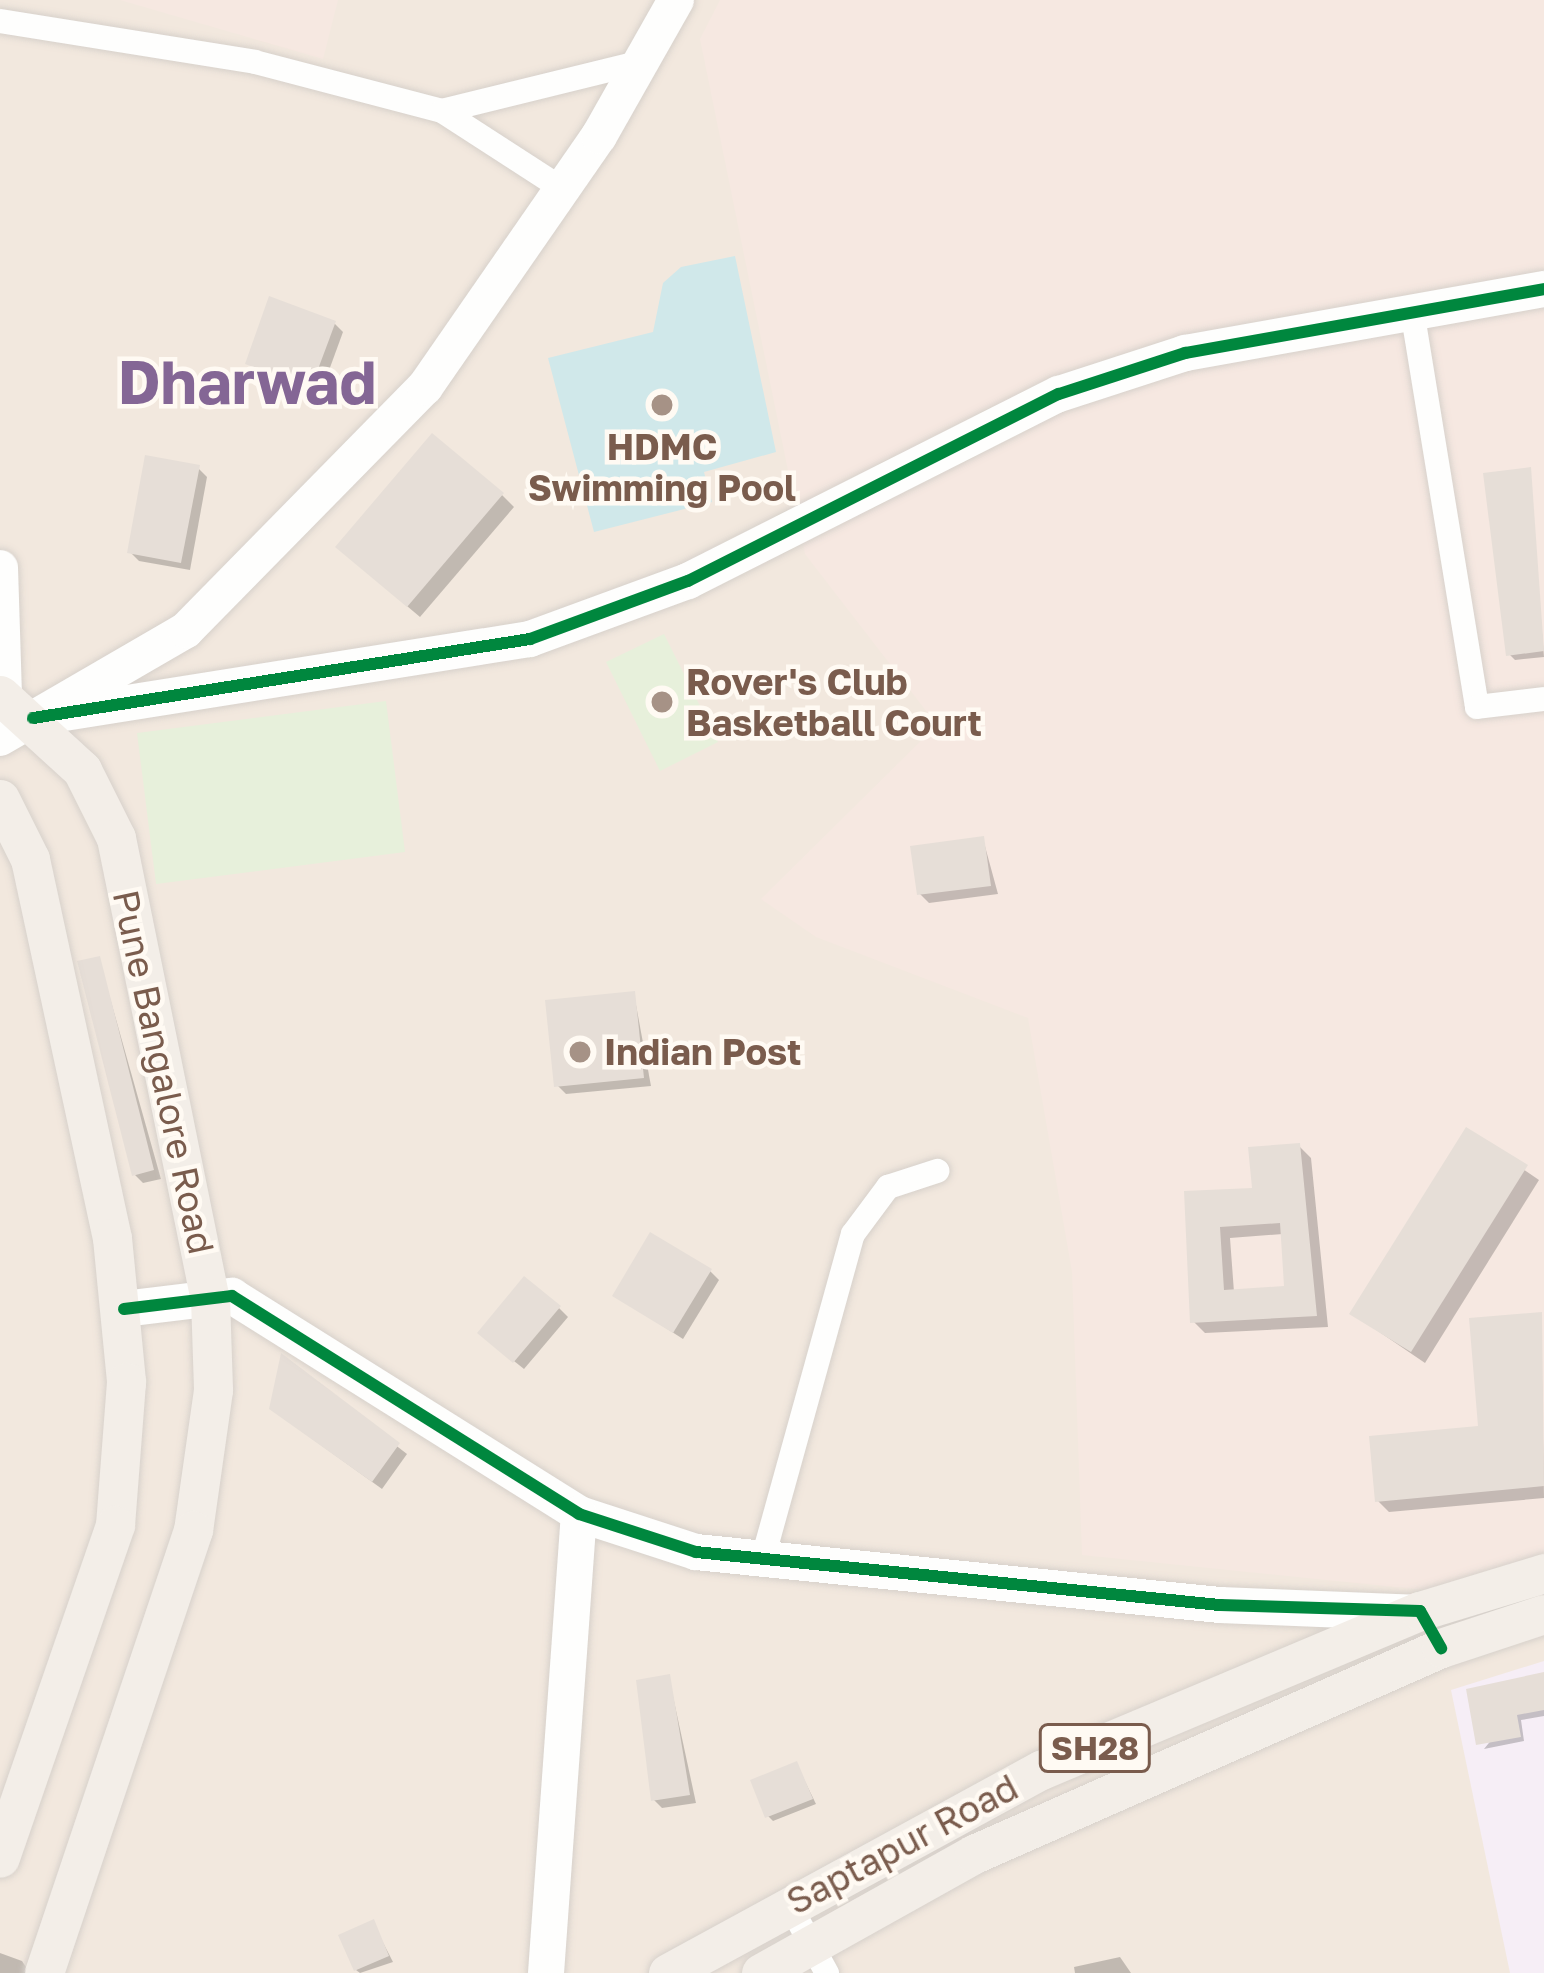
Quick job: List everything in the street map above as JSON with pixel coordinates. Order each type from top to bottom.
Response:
[{"type":"main road","name":"Pune Bangalore Road","points":[[9,712],[82,770],[116,838],[210,1298],[213,1390],[194,1530],[44,1973]]},
{"type":"main road","points":[[0,800],[29,859],[124,1310],[115,1525],[0,1858]]},
{"type":"main road","name":"Saptapur Road","points":[[668,1973],[1041,1770],[1420,1611],[1544,1574]]},
{"type":"main road","name":"Saptapur Road","points":[[761,1973],[819,1959],[974,1854],[1441,1648],[1544,1614]]},
{"type":"street","points":[[9,712],[186,630],[425,387],[642,62],[676,0]]},
{"type":"street","points":[[0,21],[255,62],[442,111],[558,186]]},
{"type":"street","points":[[442,111],[642,62]]},
{"type":"street","points":[[9,712],[530,639],[688,581],[1059,394],[1185,353],[1544,289]]},
{"type":"street","points":[[1412,310],[1477,707],[1544,699]]},
{"type":"street","points":[[0,568],[9,712]]},
{"type":"street","points":[[764,1558],[853,1234],[888,1187],[937,1171]]},
{"type":"street","points":[[124,1310],[232,1296],[579,1514],[696,1552],[1196,1603],[1420,1611],[1441,1648]]},
{"type":"street","points":[[546,1973],[579,1514]]},
{"type":"street","points":[[789,1904],[819,1959]]},
{"type":"shaded area","points":[[0,0],[1544,0],[1544,1973],[0,1973]]},
{"type":"shaded area","points":[[120,0],[338,0],[323,59]]},
{"type":"shaded area","points":[[720,0],[1544,0],[1544,1559],[1435,1591],[1082,1555],[1072,1272],[1028,1018],[816,937],[761,899],[937,725],[805,554],[700,39]]},
{"type":"shaded area","points":[[1544,1661],[1544,1973],[1510,1973],[1451,1690]]},
{"type":"green space","name":"Rover's Club Basketball Court","points":[[664,634],[718,742],[660,771],[606,662]]},
{"type":"green space","points":[[386,701],[405,852],[156,884],[137,733]]},
{"type":"water","name":"HDMC Swimming Pool","points":[[735,256],[776,452],[704,472],[712,502],[594,532],[548,358],[653,332],[663,283],[681,267]]},
{"type":"building","points":[[269,296],[336,321],[311,388],[245,364]]},
{"type":"building","points":[[432,433],[504,493],[407,607],[335,547]]},
{"type":"building","points":[[145,455],[200,465],[181,563],[127,553]]},
{"type":"building","points":[[1531,467],[1544,651],[1506,656],[1483,473]]},
{"type":"building","points":[[984,836],[991,886],[917,895],[910,846]]},
{"type":"building","points":[[100,956],[154,1170],[132,1176],[77,961]]},
{"type":"building","points":[[635,991],[644,1078],[554,1087],[545,1000]]},
{"type":"building","points":[[1466,1127],[1528,1165],[1411,1352],[1349,1314]]},
{"type":"building","points":[[1300,1143],[1317,1316],[1190,1323],[1184,1191],[1252,1188],[1248,1147]],"holes":[[[1280,1223],[1284,1286],[1224,1290],[1220,1227]]]},
{"type":"building","points":[[650,1232],[712,1269],[673,1333],[612,1296]]},
{"type":"building","points":[[524,1276],[561,1306],[513,1363],[477,1333]]},
{"type":"building","points":[[1542,1312],[1544,1486],[1375,1502],[1369,1436],[1478,1426],[1469,1318]]},
{"type":"building","points":[[281,1353],[400,1443],[372,1482],[269,1409]]},
{"type":"building","points":[[1544,1672],[1544,1710],[1517,1715],[1521,1737],[1476,1745],[1466,1689]]},
{"type":"building","points":[[670,1674],[690,1795],[651,1801],[636,1680]]},
{"type":"building","points":[[797,1761],[813,1799],[765,1818],[750,1780]]},
{"type":"building","points":[[374,1919],[389,1956],[354,1971],[338,1935]]},
{"type":"cycle path","points":[[33,718],[530,639],[688,581],[1059,394],[1185,353],[1544,289]]},
{"type":"cycle path","points":[[124,1309],[232,1296],[579,1514],[696,1552],[1220,1605],[1420,1611],[1441,1648]]},
{"type":"place","name":"HDMC Swimming Pool","points":[[662,405]]},
{"type":"place","name":"Rover's Club Basketball Court","points":[[662,702]]},
{"type":"place","name":"Indian Post","points":[[580,1052]]},
{"type":"district","name":"Dharwad","points":[[247,381]]}]
